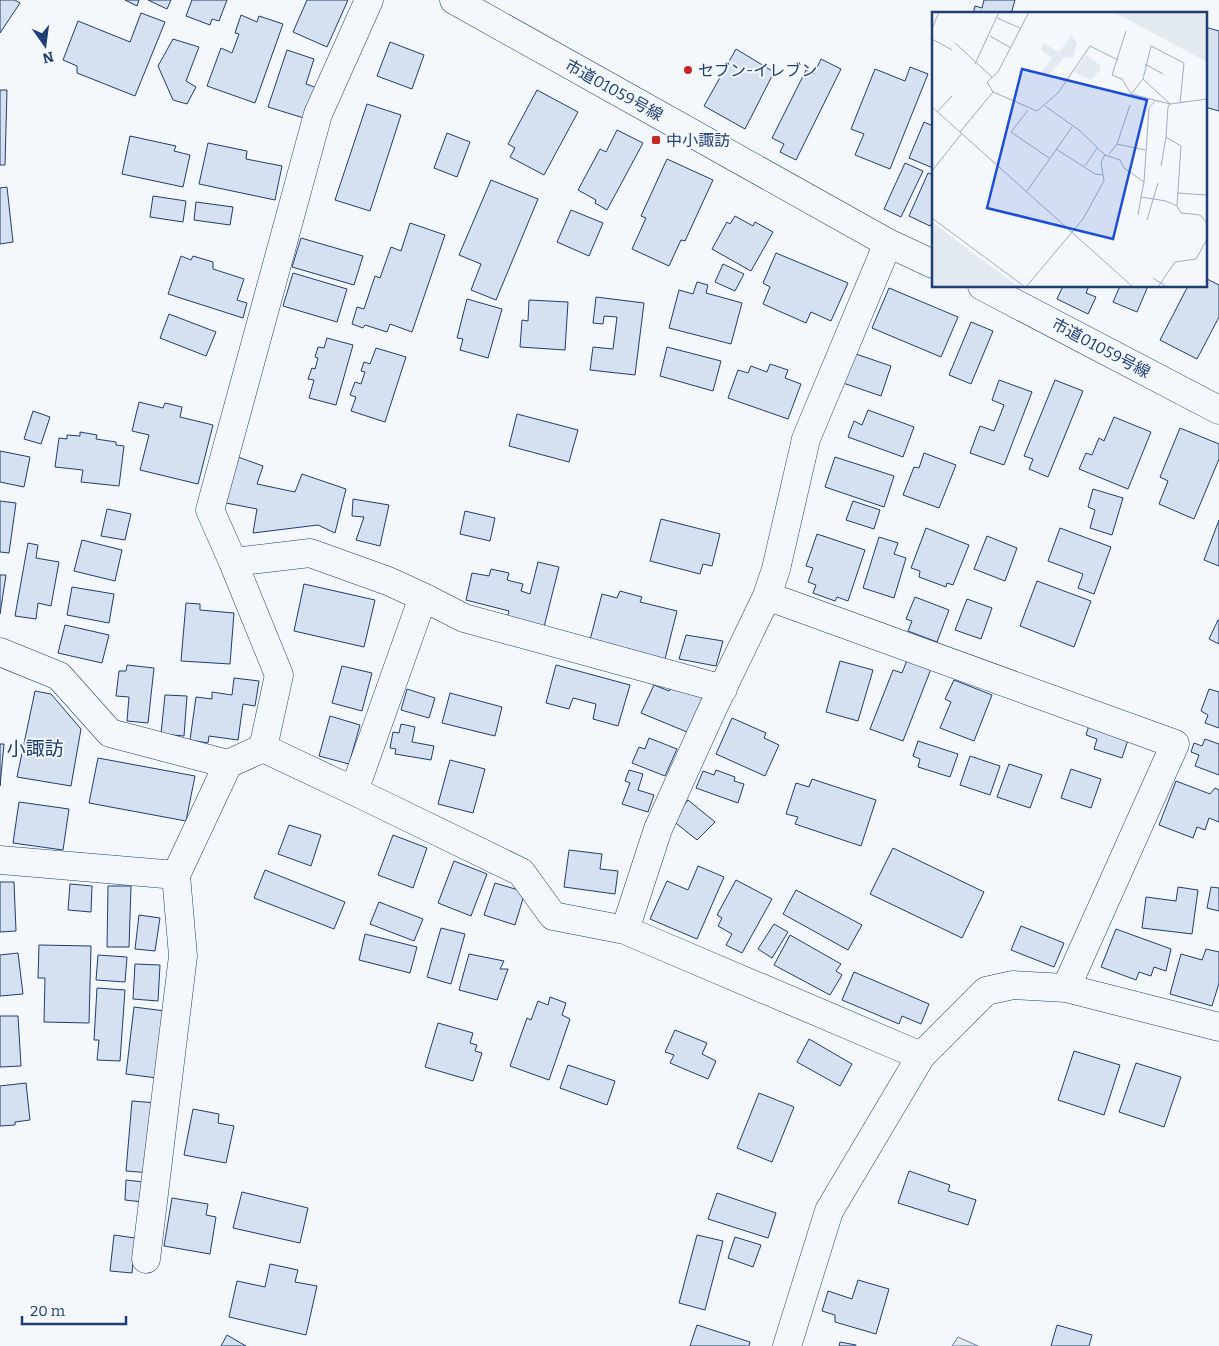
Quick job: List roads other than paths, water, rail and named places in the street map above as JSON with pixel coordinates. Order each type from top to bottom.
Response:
[{"type":"street","points":[[263,748],[279,675],[210,510],[318,114],[369,0]]},
{"type":"street","name":"市道01059号線","points":[[454,0],[888,243],[932,264]]},
{"type":"street","points":[[625,930],[658,829],[712,710],[767,596],[776,569],[806,438],[888,243]]},
{"type":"street","name":"市道01059号線","points":[[986,288],[1219,410]]},
{"type":"street","points":[[233,562],[310,553],[388,581],[464,618],[723,689]]},
{"type":"street","points":[[767,596],[1175,744],[1066,988]]},
{"type":"street","points":[[354,791],[422,597]]},
{"type":"street","points":[[0,652],[59,676],[110,733],[228,764],[263,748],[521,872],[552,916],[625,930],[921,1056]]},
{"type":"street","points":[[146,1259],[183,956],[176,875],[228,764]]},
{"type":"street","points":[[0,860],[176,875]]},
{"type":"street","points":[[787,1346],[829,1211],[921,1056],[986,991],[1013,985],[1066,988],[1219,1026]]},
{"type":"place","name":"セブン-イレブン","points":[[688,70]]},
{"type":"place","name":"中小諏訪","points":[[656,140]]},
{"type":"district","name":"小諏訪","points":[[35,748]]}]
